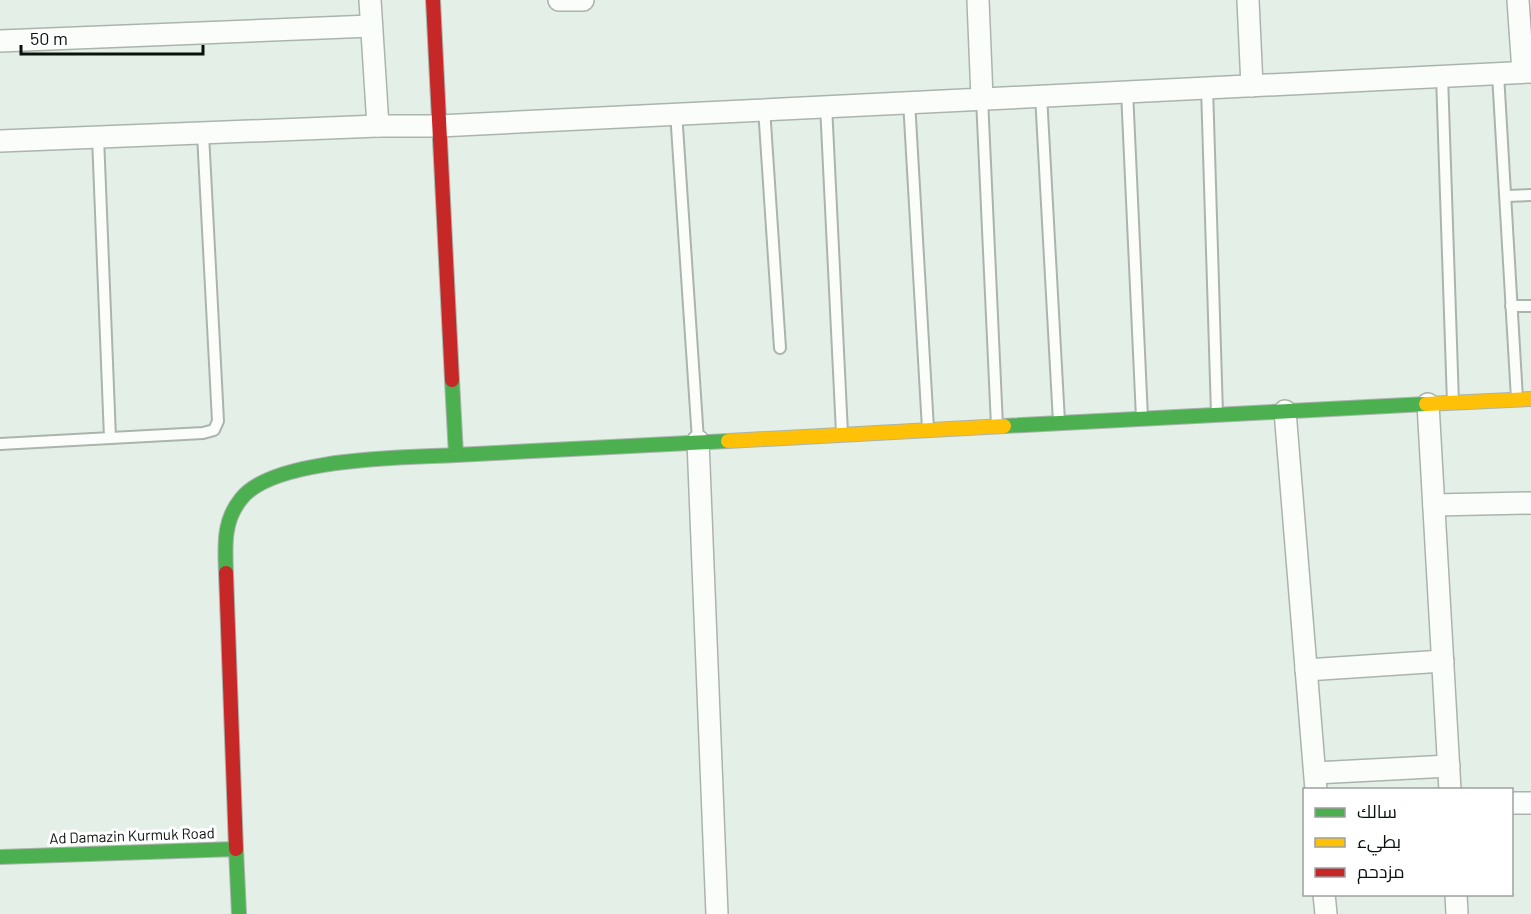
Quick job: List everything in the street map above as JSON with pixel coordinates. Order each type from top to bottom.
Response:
[{"type":"main road","points":[[433,0],[456,455]]},
{"type":"main road","points":[[239,914],[225,532],[243,496],[276,476],[316,466],[456,455],[1524,399]]},
{"type":"main road","name":"Ad Damazin Kurmuk Road","points":[[0,857],[236,849]]},
{"type":"street","points":[[370,0],[378,126]]},
{"type":"street","points":[[558,0],[583,0]]},
{"type":"street","points":[[978,0],[982,98]]},
{"type":"street","points":[[1248,0],[1252,86]]},
{"type":"street","points":[[0,141],[378,126],[439,126],[676,112],[1527,72],[1518,0]]},
{"type":"street","points":[[0,41],[371,26]]},
{"type":"street","points":[[1428,404],[1450,788]]},
{"type":"street","points":[[1285,411],[1315,781],[1449,766]]},
{"type":"street","points":[[698,441],[717,914]]},
{"type":"street","points":[[1434,505],[1531,503]]},
{"type":"street","points":[[1306,670],[1443,661]]},
{"type":"street","points":[[1513,803],[1531,803]]},
{"type":"street","points":[[1324,896],[1326,914]]},
{"type":"street","points":[[1456,896],[1457,914]]},
{"type":"lane","points":[[1498,74],[1507,196],[1511,306],[1524,399]]},
{"type":"lane","points":[[1442,76],[1453,403]]},
{"type":"lane","points":[[1207,87],[1217,415]]},
{"type":"lane","points":[[1127,91],[1142,419]]},
{"type":"lane","points":[[1041,95],[1059,423]]},
{"type":"lane","points":[[982,98],[997,426]]},
{"type":"lane","points":[[909,101],[928,429]]},
{"type":"lane","points":[[826,105],[842,434]]},
{"type":"lane","points":[[764,108],[780,348]]},
{"type":"lane","points":[[676,112],[698,441]]},
{"type":"lane","points":[[0,444],[203,433],[214,430],[218,421],[203,134]]},
{"type":"lane","points":[[98,137],[110,438]]},
{"type":"lane","points":[[1507,196],[1531,195]]},
{"type":"lane","points":[[1511,306],[1531,306]]},
{"type":"traffic: fast","points":[[226,573],[226,534],[231,516],[241,499],[257,485],[310,467],[341,462],[456,455],[452,380]]},
{"type":"traffic: fast","points":[[1004,426],[1426,404]]},
{"type":"traffic: fast","points":[[456,455],[728,441]]},
{"type":"traffic: fast","points":[[0,857],[236,849],[239,914]]},
{"type":"traffic: slow","points":[[1426,404],[1531,399]]},
{"type":"traffic: slow","points":[[728,441],[1004,426]]},
{"type":"traffic: jam","points":[[433,0],[452,380]]},
{"type":"traffic: jam","points":[[226,573],[236,849]]}]
